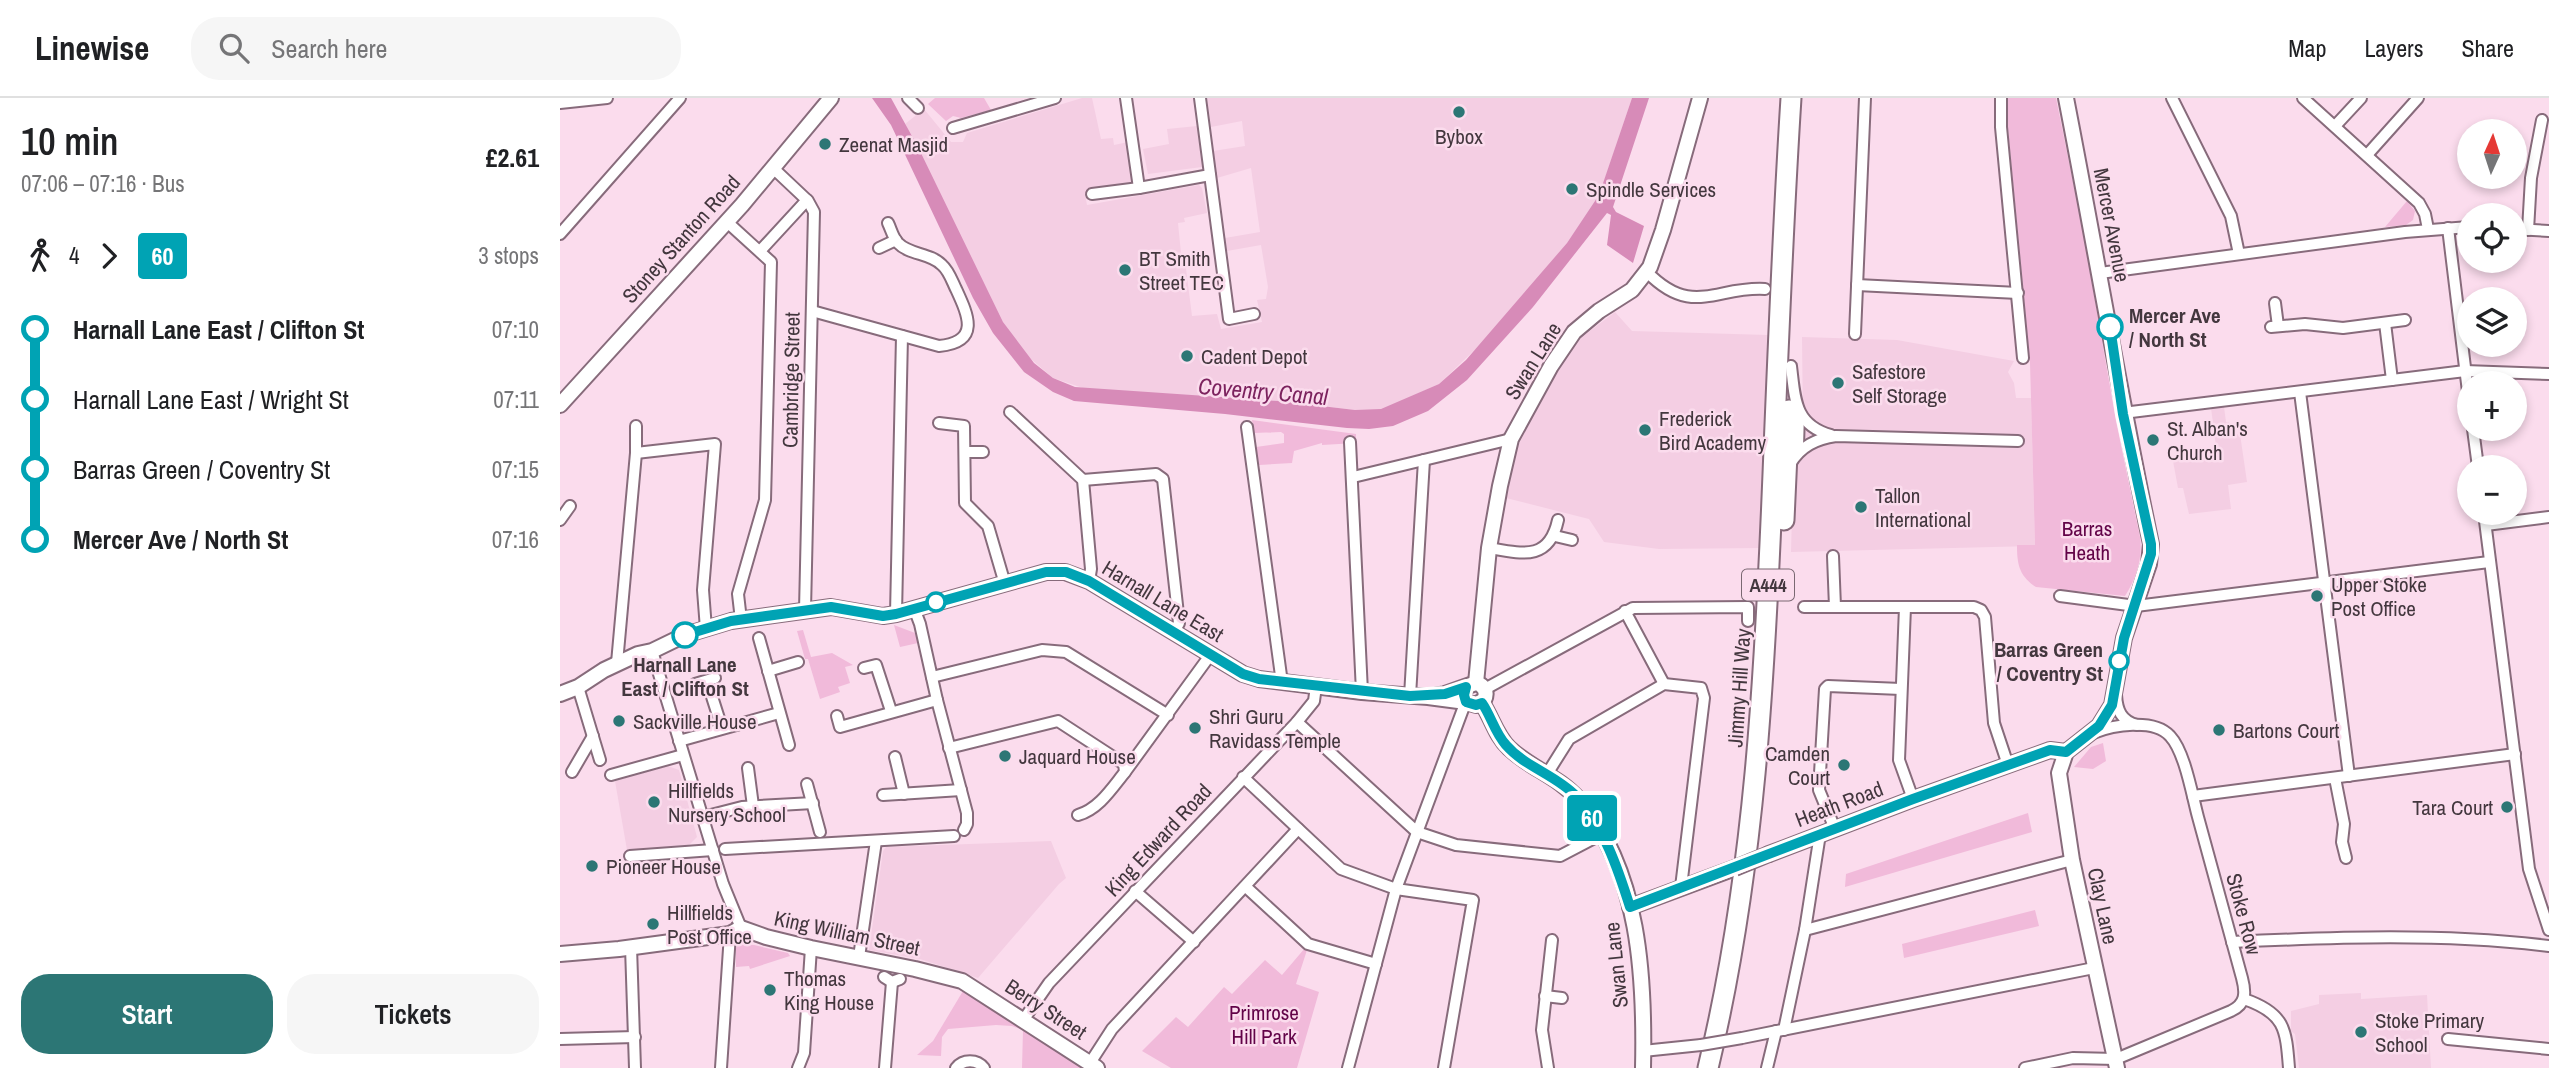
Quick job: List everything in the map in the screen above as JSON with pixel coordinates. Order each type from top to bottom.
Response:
[{"type":"highway","name":"Jimmy Hill Way","points":[[1702,1064],[1722,1010],[1742,888],[1758,744],[1791,98]]},
{"type":"highway","name":"Jimmy Hill Way","points":[[1720,1068],[1733,1009],[1764,807],[1790,466],[1791,366],[1804,98]]},
{"type":"street","points":[[560,103],[607,98]]},
{"type":"street","points":[[560,234],[680,98]]},
{"type":"street","name":"Stoney Stanton Road","points":[[560,405],[773,168],[831,98]]},
{"type":"street","points":[[908,98],[918,108]]},
{"type":"street","points":[[953,128],[1055,98]]},
{"type":"street","points":[[1126,98],[1139,188]]},
{"type":"street","points":[[1200,98],[1228,319],[1254,314]]},
{"type":"street","name":"Swan Lane","points":[[1640,1063],[1639,961],[1630,907],[1602,834],[1576,797],[1507,746],[1474,695],[1489,548],[1511,439],[1551,366],[1577,328],[1632,290],[1647,272],[1660,242],[1700,98]]},
{"type":"street","points":[[1855,334],[1865,98]]},
{"type":"street","points":[[2000,98],[2023,358]]},
{"type":"street","name":"Mercer Avenue","points":[[2066,98],[2100,273],[2123,414],[2151,544],[2149,564],[2124,638],[2112,705],[2107,716],[2066,752]]},
{"type":"street","points":[[2172,98],[2231,216],[2239,254]]},
{"type":"street","points":[[2303,98],[2419,203],[2428,229]]},
{"type":"street","points":[[2335,126],[2361,98]]},
{"type":"street","points":[[2367,155],[2418,98]]},
{"type":"street","points":[[2542,120],[2531,177],[2528,230],[2549,231]]},
{"type":"street","points":[[760,251],[807,200],[773,168]]},
{"type":"street","points":[[1092,194],[1210,175]]},
{"type":"street","name":"Cambridge Street","points":[[805,610],[814,212],[807,200]]},
{"type":"street","points":[[726,221],[771,262],[766,492],[760,524],[738,594],[741,620]]},
{"type":"street","points":[[811,311],[939,346],[950,345],[959,340],[966,331],[968,315],[943,265],[900,246],[888,223]]},
{"type":"street","points":[[2448,228],[2465,371]]},
{"type":"street","points":[[2100,273],[2428,229],[2457,228]]},
{"type":"street","points":[[879,248],[896,240]]},
{"type":"street","points":[[1647,272],[1657,282],[1676,293],[1696,298],[1765,289]]},
{"type":"street","points":[[1857,285],[2018,293]]},
{"type":"street","points":[[2276,303],[2275,327],[2305,324],[2340,329],[2405,320]]},
{"type":"street","points":[[2385,323],[2392,380]]},
{"type":"street","points":[[896,614],[902,335]]},
{"type":"street","points":[[1790,466],[1798,446],[1799,411],[1791,366]]},
{"type":"street","points":[[2123,414],[2457,372]]},
{"type":"street","points":[[2527,373],[2549,374]]},
{"type":"street","points":[[2300,392],[2349,776]]},
{"type":"street","points":[[1799,411],[1813,428],[1836,436]]},
{"type":"street","points":[[1010,412],[1083,480],[1091,569],[1089,581]]},
{"type":"street","points":[[939,423],[964,426],[965,503],[988,526],[1005,584]]},
{"type":"street","points":[[617,663],[636,453],[636,426]]},
{"type":"street","points":[[1247,427],[1282,683]]},
{"type":"street","points":[[1790,466],[1807,445],[1836,436],[2018,442]]},
{"type":"street","points":[[1353,477],[1511,439]]},
{"type":"street","points":[[1350,442],[1362,692]]},
{"type":"street","points":[[636,453],[715,444],[703,590],[706,629]]},
{"type":"street","points":[[965,452],[983,452]]},
{"type":"street","points":[[1410,696],[1424,460]]},
{"type":"street","points":[[1083,480],[1156,474],[1163,479],[1179,623],[1174,632]]},
{"type":"street","points":[[560,520],[570,506]]},
{"type":"street","points":[[2527,520],[2549,517]]},
{"type":"street","points":[[1489,548],[1528,553],[1548,544],[1555,536],[1558,520]]},
{"type":"street","points":[[2486,525],[2529,869],[2549,930]]},
{"type":"street","points":[[1555,536],[1572,540]]},
{"type":"street","points":[[1833,556],[1835,607]]},
{"type":"street","points":[[2060,596],[2136,606],[2489,562]]},
{"type":"street","name":"Harnall Lane East","points":[[560,694],[578,687],[617,663],[652,651],[685,635],[741,620],[831,607],[883,616],[1056,572],[1089,581],[1243,674],[1282,683],[1362,692],[1410,696],[1474,695]]},
{"type":"street","points":[[1348,1068],[1396,889],[1463,709],[1474,695],[1633,608],[1748,607],[1748,621]]},
{"type":"street","points":[[1804,607],[1974,607],[1981,610],[1984,617],[1994,723],[2008,765]]},
{"type":"street","points":[[1905,607],[1899,760],[1913,799]]},
{"type":"street","points":[[630,856],[955,834],[968,819],[914,608]]},
{"type":"street","points":[[1625,611],[1664,684]]},
{"type":"street","points":[[759,638],[789,745]]},
{"type":"street","points":[[932,677],[1054,649],[1077,658],[1168,715]]},
{"type":"street","points":[[652,651],[702,817],[719,850],[736,931],[728,963],[721,1068]]},
{"type":"street","points":[[1078,815],[1090,811],[1125,772],[1211,654]]},
{"type":"street","points":[[768,671],[799,662]]},
{"type":"street","points":[[864,668],[876,665],[891,711]]},
{"type":"street","points":[[695,684],[711,680],[722,728]]},
{"type":"street","points":[[1547,774],[1569,739],[1664,684],[1701,688],[1703,698],[1681,887]]},
{"type":"street","name":"King Edward Road","points":[[1024,1020],[1049,983],[1297,722],[1314,701],[1316,686]]},
{"type":"street","points":[[1835,829],[1819,790],[1825,689],[1828,686],[1901,689]]},
{"type":"street","points":[[578,687],[600,760]]},
{"type":"street","points":[[2116,689],[2120,715],[2127,722],[2139,726]]},
{"type":"street","points":[[837,716],[840,726],[937,700]]},
{"type":"street","points":[[679,741],[779,713]]},
{"type":"street","points":[[949,748],[1058,721],[1124,765],[1125,772]]},
{"type":"street","points":[[1297,722],[1418,832],[1456,845],[1560,856],[1602,834]]},
{"type":"street","points":[[2087,736],[2109,728],[2139,726]]},
{"type":"street","name":"Stoke Row","points":[[2139,726],[2160,729],[2173,739],[2180,754],[2244,987],[2244,999]]},
{"type":"street","points":[[572,772],[593,736]]},
{"type":"street","name":"Heath Road","points":[[1630,907],[2050,750],[2066,752]]},
{"type":"street","name":"Clay Lane","points":[[2066,752],[2061,763],[2059,783],[2094,968],[2117,1063]]},
{"type":"street","points":[[2193,796],[2515,754]]},
{"type":"street","points":[[611,775],[683,755]]},
{"type":"street","points":[[895,757],[904,794]]},
{"type":"street","points":[[748,768],[753,806]]},
{"type":"street","points":[[1243,777],[1341,869],[1396,889],[1470,898],[1474,901],[1444,1068]]},
{"type":"street","points":[[2335,778],[2344,824],[2336,843],[2346,858]]},
{"type":"street","points":[[807,783],[820,832]]},
{"type":"street","points":[[883,795],[961,790]]},
{"type":"street","points":[[702,817],[753,806],[813,803]]},
{"type":"street","points":[[1094,1065],[1112,1029],[1298,829]]},
{"type":"street","points":[[1767,1068],[1780,1031],[1805,930],[1820,834]]},
{"type":"street","points":[[859,957],[876,841]]},
{"type":"street","points":[[1805,930],[2072,860]]},
{"type":"street","points":[[1246,887],[1308,944],[1376,964]]},
{"type":"street","points":[[1135,891],[1194,942]]},
{"type":"street","name":"King William Street","points":[[560,954],[631,947],[736,931],[952,977],[972,987]]},
{"type":"street","points":[[2232,942],[2407,937],[2499,940],[2549,946]]},
{"type":"street","points":[[1548,1068],[1542,1030],[1552,940]]},
{"type":"street","points":[[631,947],[635,1068]]},
{"type":"street","points":[[798,1068],[804,1053],[811,948]]},
{"type":"street","points":[[1640,1063],[1699,1046],[2094,968]]},
{"type":"street","points":[[885,1068],[892,980]]},
{"type":"street","name":"Berry Street","points":[[972,987],[1094,1065]]},
{"type":"street","points":[[1545,996],[1562,998]]},
{"type":"street","points":[[2025,1068],[2073,1058],[2117,1063],[2231,1012],[2239,1007],[2244,999],[2280,1019],[2285,1030],[2289,1068]]},
{"type":"street","points":[[560,1040],[635,1037]]},
{"type":"street","points":[[2448,1040],[2549,1049]]},
{"type":"street","points":[[1699,1046],[1702,1064]]},
{"type":"street","points":[[956,1068],[962,1063],[975,1061],[984,1068]]},
{"type":"shaded area","points":[[872,98],[891,98],[919,149],[1003,322],[1034,363],[1053,378],[1075,387],[1279,401],[1355,410],[1381,409],[1439,384],[1466,360],[1567,243],[1599,195],[1632,98],[1649,98],[1613,207],[1616,212],[1644,226],[1633,263],[1607,245],[1611,215],[1607,213],[1533,307],[1467,380],[1428,411],[1393,426],[1347,428],[1074,401],[1053,392],[1024,372],[993,333],[973,298],[891,125]]},
{"type":"shaded area","points":[[1082,98],[1092,98],[1101,139],[1113,138],[1114,145],[1128,142],[1133,184],[1085,194],[1087,205],[1199,185],[1202,188],[1207,213],[1184,218],[1185,222],[1178,223],[1181,253],[1184,253],[1192,316],[1217,314],[1221,329],[1262,322],[1257,300],[1266,299],[1268,287],[1261,245],[1227,251],[1225,238],[1260,232],[1251,168],[1217,178],[1213,151],[1245,146],[1242,121],[1211,127],[1207,98],[1632,98],[1599,196],[1567,243],[1487,338],[1439,384],[1381,410],[1355,410],[1279,401],[1086,389],[1053,378],[1024,353],[1003,322],[905,124],[924,109],[951,142],[963,142],[967,133]]},
{"type":"shaded area","points":[[1197,126],[1202,167],[1148,174],[1143,149],[1169,144],[1167,129]]},
{"type":"shaded area","name":"Frederick Bird Academy","points":[[1615,312],[1632,331],[1768,335],[1760,548],[1659,549],[1604,542],[1589,519],[1506,498],[1517,448],[1542,397],[1582,337]]},
{"type":"shaded area","points":[[1802,337],[1897,340],[2014,361],[2008,372],[2014,383],[2016,398],[2031,398],[2035,546],[1791,552],[1793,479],[1803,426]]},
{"type":"shaded area","points":[[2224,407],[2231,434],[2240,434],[2247,482],[2228,485],[2231,509],[2189,514],[2183,488],[2178,488],[2173,461],[2217,454],[2211,408]]},
{"type":"shaded area","name":"Hillfields Nursery School","points":[[668,766],[679,770],[697,837],[689,845],[627,850],[615,781]]},
{"type":"shaded area","points":[[1051,841],[1066,878],[978,978],[920,959],[869,950],[883,851],[886,847]]},
{"type":"shaded area","name":"Stoke Primary School","points":[[2361,993],[2361,999],[2427,995],[2431,1068],[2299,1068],[2295,1034],[2291,1031],[2291,1011],[2319,1004],[2319,995]]},
{"type":"green space","points":[[935,98],[984,98],[991,110],[961,118],[953,116],[946,121],[928,104]]},
{"type":"green space","name":"Barras Heath","points":[[2005,98],[2056,98],[2140,537],[2138,568],[2125,596],[2036,587],[2023,574],[2019,564],[2017,545],[2035,545],[2030,363]]},
{"type":"green space","points":[[2407,201],[2415,211],[2413,220],[2406,225],[2385,227]]},
{"type":"green space","points":[[1252,420],[1356,434],[1356,443],[1322,443],[1294,451],[1292,463],[1259,465],[1256,447],[1284,443],[1284,434],[1254,433]]},
{"type":"green space","points":[[894,625],[915,633],[918,643],[900,647]]},
{"type":"green space","points":[[803,630],[811,657],[832,653],[853,665],[845,667],[850,683],[838,687],[840,692],[820,699],[797,631]]},
{"type":"green space","points":[[2103,743],[2106,761],[2093,769],[2074,767],[2091,747]]},
{"type":"green space","points":[[2028,813],[2032,832],[1845,887],[1846,874]]},
{"type":"green space","points":[[2035,910],[2039,926],[1904,958],[1902,944]]},
{"type":"green space","points":[[739,944],[788,953],[790,956],[750,969],[749,966],[736,967],[736,948]]},
{"type":"green space","name":"Primrose Hill Park","points":[[1305,948],[1307,950],[1296,984],[1319,992],[1297,1068],[1171,1068],[1142,1051],[1176,1017],[1188,1027],[1224,987],[1232,994],[1265,960],[1282,975]]},
{"type":"green space","points":[[963,991],[1084,1068],[1022,1068],[1023,1030],[1012,1026],[948,1029],[942,1037],[941,1056],[917,1055],[933,1041]]},
{"type":"bus line","name":"60","points":[[685,635],[731,621],[831,607],[883,616],[896,614],[1046,572],[1066,572],[1089,581],[1243,674],[1259,679],[1410,696],[1445,694],[1466,687],[1466,702],[1471,705],[1482,703],[1507,746],[1568,789],[1584,806],[1602,834],[1630,907],[2050,750],[2066,752],[2103,722],[2112,705],[2124,638],[2151,554],[2123,414],[2110,327]]},
{"type":"place","name":"Bybox","points":[[1459,112]]},
{"type":"place","name":"Zeenat Masjid","points":[[825,144]]},
{"type":"place","name":"Spindle Services","points":[[1572,189]]},
{"type":"place","name":"BT Smith Street TEC","points":[[1125,270]]},
{"type":"place","name":"Mercer Ave / North St","points":[[2110,327]]},
{"type":"place","name":"Cadent Depot","points":[[1187,356]]},
{"type":"place","name":"Safestore Self Storage","points":[[1838,383]]},
{"type":"place","name":"Frederick Bird Academy","points":[[1645,430]]},
{"type":"place","name":"St. Alban's Church","points":[[2153,440]]},
{"type":"place","name":"Tallon International","points":[[1861,507]]},
{"type":"place","name":"Upper Stoke Post Office","points":[[2317,596]]},
{"type":"place","name":"Harnall Lane East / Clifton St","points":[[685,635]]},
{"type":"place","name":"Barras Green / Coventry St","points":[[2119,661]]},
{"type":"place","name":"Sackville House","points":[[619,721]]},
{"type":"place","name":"Shri Guru Ravidass Temple","points":[[1195,728]]},
{"type":"place","name":"Bartons Court","points":[[2219,730]]},
{"type":"place","name":"Jaquard House","points":[[1005,756]]},
{"type":"place","name":"Camden Court","points":[[1844,765]]},
{"type":"place","name":"Hillfields Nursery School","points":[[654,802]]},
{"type":"place","name":"Tara Court","points":[[2507,807]]},
{"type":"place","name":"Pioneer House","points":[[592,866]]},
{"type":"place","name":"Hillfields Post Office","points":[[653,924]]},
{"type":"place","name":"Thomas King House","points":[[770,990]]},
{"type":"place","name":"Stoke Primary School","points":[[2361,1032]]},
{"type":"water label","name":"Coventry Canal","points":[[1263,391]]}]
